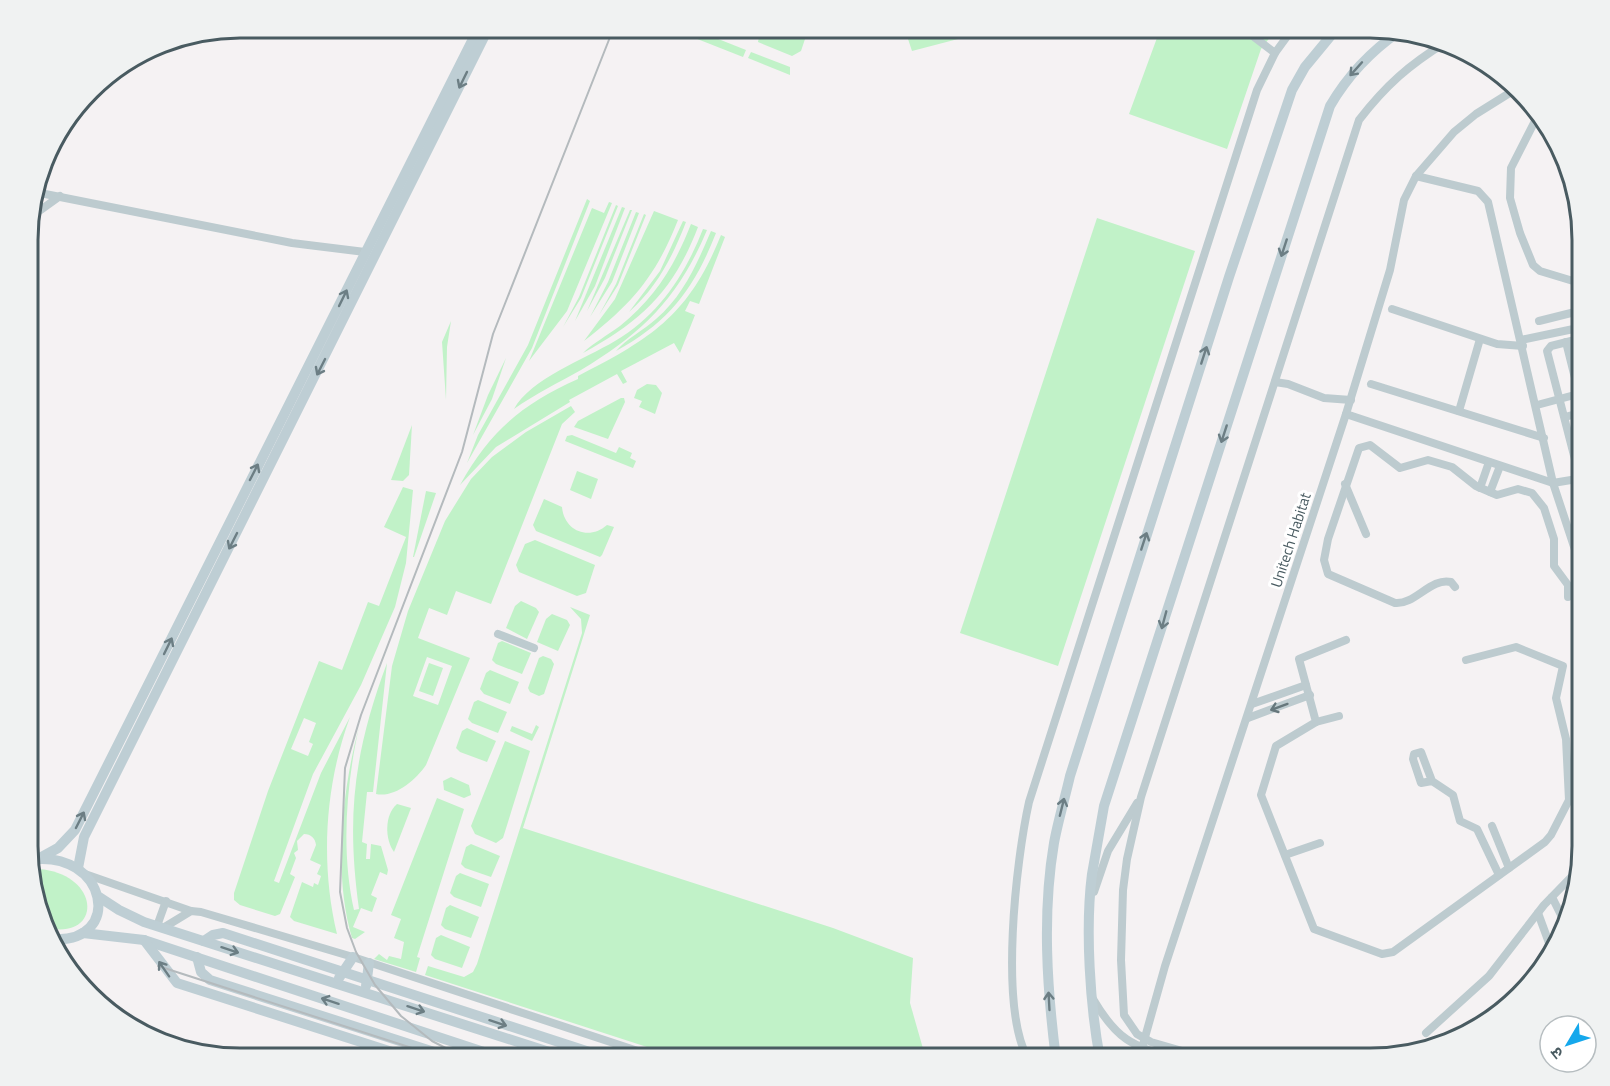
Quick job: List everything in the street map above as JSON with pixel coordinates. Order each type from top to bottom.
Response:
[{"type":"street","points":[[38,857],[58,848],[75,830],[473,38]]},
{"type":"street","points":[[484,38],[84,837],[81,871],[99,897],[119,910],[160,927],[537,1048]]},
{"type":"street","points":[[1255,38],[1275,53]]},
{"type":"street","points":[[1023,1048],[1017,1034],[1013,940],[1015,890],[1029,802],[1257,90],[1275,53],[1286,38]]},
{"type":"street","points":[[1055,1048],[1049,1006],[1047,914],[1054,843],[1070,776],[1229,277],[1292,90],[1305,67],[1329,38]]},
{"type":"street","points":[[1099,1048],[1092,998],[1092,876],[1104,806],[1330,106],[1340,88],[1358,67],[1389,39]]},
{"type":"street","points":[[1175,1048],[1145,1039],[1131,1028],[1124,1015],[1121,960],[1123,890],[1127,859],[1141,797],[1359,120],[1378,94],[1395,78],[1436,49]]},
{"type":"street","name":"Unitech Habitat","points":[[1142,1048],[1165,966],[1351,400],[1390,270],[1404,200],[1416,176],[1454,132],[1476,114],[1509,93]]},
{"type":"street","points":[[1534,122],[1511,168],[1511,203],[1533,265],[1540,271],[1572,281]]},
{"type":"street","points":[[1416,176],[1478,191],[1485,197],[1537,405],[1553,483],[1572,543]]},
{"type":"street","points":[[43,193],[292,243],[365,252]]},
{"type":"street","points":[[39,211],[60,196]]},
{"type":"street","points":[[1392,309],[1497,344],[1522,343],[1572,330]]},
{"type":"street","points":[[1539,321],[1572,313]]},
{"type":"street","points":[[1459,411],[1480,339]]},
{"type":"street","points":[[1572,340],[1551,346],[1548,351],[1572,441]]},
{"type":"street","points":[[1566,342],[1572,362]]},
{"type":"street","points":[[1275,382],[1288,384],[1323,398],[1351,400]]},
{"type":"street","points":[[1371,384],[1544,438]]},
{"type":"street","points":[[1537,405],[1572,396]]},
{"type":"street","points":[[1346,414],[1553,483],[1572,480]]},
{"type":"street","points":[[1565,417],[1572,415]]},
{"type":"street","points":[[1455,587],[1451,582],[1442,581],[1404,602],[1395,603],[1328,574],[1324,561],[1355,453],[1364,444],[1370,445],[1400,468],[1422,459],[1452,467],[1480,488],[1497,495],[1525,490],[1540,501],[1554,538],[1554,566],[1568,585],[1568,597]]},
{"type":"street","points":[[1480,488],[1489,462]]},
{"type":"street","points":[[1490,492],[1500,466]]},
{"type":"street","points":[[1346,484],[1366,534]]},
{"type":"street","points":[[498,634],[534,648]]},
{"type":"street","points":[[1316,722],[1299,659],[1346,640]]},
{"type":"street","points":[[1340,716],[1316,722],[1276,746],[1262,790],[1263,800],[1314,929],[1382,954],[1393,952],[1545,842],[1568,805],[1566,740],[1556,698],[1563,666],[1516,647],[1466,660]]},
{"type":"street","points":[[1252,704],[1306,685]]},
{"type":"street","points":[[1248,718],[1310,695]]},
{"type":"street","points":[[1432,781],[1453,795],[1460,821],[1477,829],[1499,875]]},
{"type":"street","points":[[1092,898],[1108,851],[1141,797]]},
{"type":"street","points":[[1492,826],[1509,868]]},
{"type":"street","points":[[1286,855],[1320,843]]},
{"type":"street","points":[[39,860],[81,871],[191,911],[353,957],[628,1048]]},
{"type":"street","points":[[1426,1033],[1489,976],[1538,912],[1570,879]]},
{"type":"street","points":[[62,940],[83,933],[100,907],[99,897]]},
{"type":"street","points":[[1552,897],[1561,914]]},
{"type":"street","points":[[160,927],[166,901]]},
{"type":"street","points":[[160,927],[191,911]]},
{"type":"street","points":[[1538,912],[1549,942]]},
{"type":"street","points":[[83,933],[144,940],[472,1048]]},
{"type":"street","points":[[204,941],[213,935],[223,933],[577,1048]]},
{"type":"street","points":[[144,940],[177,983],[367,1048]]},
{"type":"street","points":[[197,957],[201,972],[210,980],[422,1048]]},
{"type":"street","points":[[335,983],[353,957]]},
{"type":"street","points":[[364,992],[369,963]]},
{"type":"street","points":[[1092,998],[1107,1024],[1121,1037],[1142,1048]]},
{"type":"street","points":[[1121,1037],[1131,1028]]},
{"type":"green space","points":[[695,38],[716,38],[746,50],[743,57]]},
{"type":"green space","points":[[759,38],[805,38],[801,51],[792,56],[758,42]]},
{"type":"green space","points":[[908,38],[962,38],[912,51]]},
{"type":"green space","points":[[1157,38],[1270,38],[1261,49],[1227,149],[1129,114]]},
{"type":"green space","points":[[751,52],[790,67],[790,75],[748,58]]},
{"type":"green space","points":[[587,199],[590,201],[532,348],[467,463],[478,435],[528,345]]},
{"type":"green space","points":[[609,202],[612,203],[567,311],[529,361],[592,208],[604,213]]},
{"type":"green space","points":[[616,205],[618,206],[581,298],[563,327],[579,297]]},
{"type":"green space","points":[[622,207],[625,208],[595,286],[575,321]]},
{"type":"green space","points":[[630,210],[632,210],[605,278],[587,311]]},
{"type":"green space","points":[[654,211],[678,220],[661,257],[641,288],[616,314],[584,341],[615,299]]},
{"type":"green space","points":[[636,212],[639,213],[612,282],[590,317],[608,282]]},
{"type":"green space","points":[[644,214],[646,215],[618,285],[599,315],[616,284]]},
{"type":"green space","points":[[1097,218],[1195,251],[1058,666],[960,633]]},
{"type":"green space","points":[[683,221],[686,222],[663,271],[648,292],[629,312],[660,271]]},
{"type":"green space","points":[[691,224],[698,227],[689,249],[667,286],[654,302],[622,329],[583,353],[620,326],[644,304],[671,267]]},
{"type":"green space","points":[[703,229],[707,230],[684,275],[657,311],[641,327],[603,356],[514,409],[532,388],[545,379],[615,341],[645,319],[669,293],[679,278]]},
{"type":"green space","points":[[711,231],[716,233],[708,253],[678,302],[651,328],[616,351],[666,310],[682,290]]},
{"type":"green space","points":[[721,235],[725,237],[699,304],[690,301],[685,311],[695,315],[680,353],[674,343],[621,371],[627,382],[623,384],[617,374],[569,400],[570,402],[496,447],[460,485],[483,449],[509,421],[524,409],[627,349],[665,321],[696,285]]},
{"type":"green space","points":[[451,321],[447,347],[446,400],[442,342]]},
{"type":"green space","points":[[506,358],[492,399],[473,435],[488,395]]},
{"type":"green space","points":[[647,384],[656,385],[662,393],[655,414],[639,407],[642,401],[634,398],[637,390]]},
{"type":"green space","points":[[624,398],[625,402],[608,439],[574,427],[578,421]]},
{"type":"green space","points":[[571,406],[575,412],[562,424],[491,604],[456,591],[447,615],[429,608],[418,638],[470,658],[426,765],[404,787],[383,795],[376,794],[392,666],[408,611],[445,521],[471,479],[492,457],[526,432]],"holes":[[[427,657],[452,666],[438,705],[413,696]]]},
{"type":"green space","points":[[412,425],[409,475],[403,481],[391,480]]},
{"type":"green space","points":[[572,435],[616,453],[619,447],[632,453],[630,458],[636,461],[633,468],[565,441],[567,436]]},
{"type":"green space","points":[[577,471],[598,479],[591,499],[570,490]]},
{"type":"green space","points":[[403,487],[413,490],[406,563],[395,607],[361,685],[313,774],[274,881],[279,883],[321,773],[350,717],[335,770],[328,824],[328,880],[337,934],[294,921],[290,917],[302,882],[313,887],[314,883],[318,885],[321,876],[317,874],[321,865],[310,860],[316,845],[314,838],[309,835],[304,834],[297,841],[298,850],[294,853],[296,858],[290,874],[295,877],[280,914],[275,916],[240,905],[234,900],[234,893],[268,791],[319,661],[342,670],[368,602],[379,606],[406,537],[384,527]],"holes":[[[304,718],[316,723],[309,742],[313,744],[308,756],[291,749]]]},
{"type":"green space","points":[[426,491],[436,493],[413,557]]},
{"type":"green space","points":[[544,499],[562,507],[567,522],[578,531],[593,532],[607,525],[614,527],[600,557],[536,531],[533,525]]},
{"type":"green space","points":[[535,540],[595,565],[586,593],[577,596],[519,572],[516,565],[525,544]]},
{"type":"green space","points":[[521,601],[536,608],[539,612],[527,639],[506,628],[515,606]]},
{"type":"green space","points":[[570,607],[590,615],[523,828],[833,928],[913,958],[910,1003],[923,1048],[650,1048],[425,975],[428,966],[464,977],[473,972],[477,964],[582,633],[581,619]]},
{"type":"green space","points":[[552,614],[567,620],[570,625],[558,651],[537,642],[546,619]]},
{"type":"green space","points":[[502,641],[531,653],[522,674],[496,664],[492,660],[498,643]]},
{"type":"green space","points":[[543,656],[551,659],[554,664],[544,694],[539,696],[530,692],[528,688],[539,658]]},
{"type":"green space","points":[[387,663],[373,792],[367,792],[362,842],[367,844],[366,859],[370,859],[371,844],[381,846],[388,870],[387,875],[380,872],[371,895],[377,898],[372,912],[361,908],[353,927],[365,932],[355,939],[352,938],[346,913],[343,887],[341,860],[344,805],[359,727],[348,795],[346,842],[347,866],[354,910],[359,909],[353,843],[356,784],[367,726]]},
{"type":"green space","points":[[429,663],[443,668],[433,696],[419,691]]},
{"type":"green space","points":[[490,670],[519,682],[510,704],[484,694],[480,689],[486,673]]},
{"type":"green space","points":[[478,700],[507,712],[498,733],[472,723],[468,719],[474,702]]},
{"type":"green space","points":[[536,725],[539,727],[532,741],[510,731],[512,726],[532,734]]},
{"type":"green space","points":[[467,728],[496,741],[487,762],[460,752],[456,748],[462,731]]},
{"type":"green space","points":[[505,741],[530,751],[503,838],[496,843],[475,834],[471,826]]},
{"type":"green space","points":[[451,777],[469,785],[471,795],[464,798],[444,790],[443,781]]},
{"type":"green space","points":[[437,798],[464,809],[417,957],[420,958],[416,972],[374,959],[379,954],[387,960],[389,956],[401,959],[404,942],[394,938],[401,919],[391,915]]},
{"type":"green space","points":[[397,804],[411,808],[394,852],[387,828],[390,814]]},
{"type":"green space","points":[[471,844],[500,856],[491,877],[465,868],[461,864],[466,847]]},
{"type":"green space","points":[[39,869],[59,873],[74,882],[84,893],[87,905],[85,916],[78,925],[65,929],[55,928],[44,899]]},
{"type":"green space","points":[[460,873],[489,884],[481,907],[454,897],[450,893],[456,876]]},
{"type":"green space","points":[[450,905],[479,917],[471,938],[445,929],[441,925],[446,908]]},
{"type":"green space","points":[[441,935],[470,947],[462,968],[435,959],[431,955],[436,938]]},
{"type":"railway","points":[[446,1048],[432,1041],[401,1016],[375,985],[356,952],[347,928],[340,892],[345,768],[361,715],[462,452],[493,334],[610,38]]},
{"type":"railway","points":[[158,966],[412,1048]]}]
